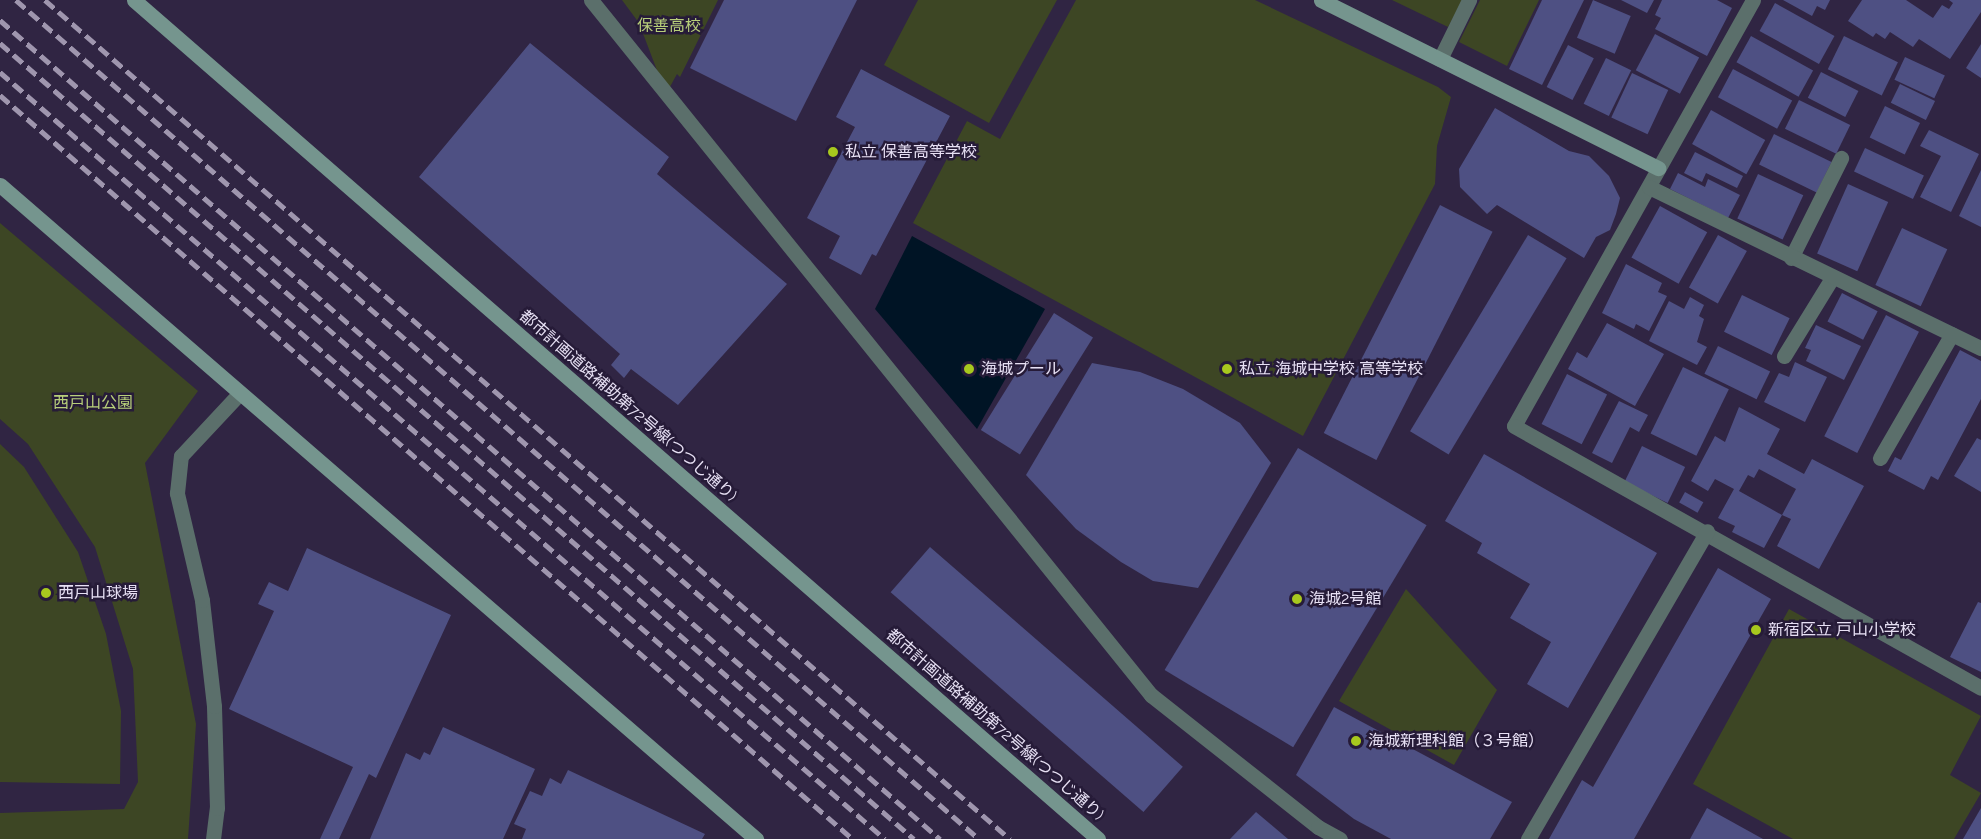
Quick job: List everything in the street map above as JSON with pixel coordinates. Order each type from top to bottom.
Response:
[{"type":"street","name":"都市計画道路補助第72号線(つつじ通り)","points":[[134,0],[1098,839]]},
{"type":"street","points":[[591,0],[1150,695],[1318,827],[1340,839]]},
{"type":"street","points":[[1321,0],[1658,168]]},
{"type":"street","points":[[1440,59],[1469,0]]},
{"type":"street","points":[[1748,1],[1649,187],[1514,426],[1707,531],[1981,688]]},
{"type":"street","points":[[1791,258],[1841,158]]},
{"type":"street","points":[[0,185],[238,394],[756,839]]},
{"type":"street","points":[[1649,187],[1832,278],[1981,348]]},
{"type":"street","points":[[1784,356],[1832,278]]},
{"type":"street","points":[[1880,458],[1952,334]]},
{"type":"street","points":[[213,839],[217,808],[214,706],[202,600],[177,493],[181,456],[238,394]]},
{"type":"street","points":[[1528,839],[1707,531]]},
{"type":"green space","name":"保善高校","points":[[622,0],[718,0],[680,77],[677,74],[666,94],[639,23]]},
{"type":"green space","points":[[918,0],[1057,0],[989,123],[884,65]]},
{"type":"green space","points":[[1076,0],[1255,0],[1438,87],[1451,97],[1437,146],[1435,184],[1303,436],[913,223],[967,121],[1000,139]]},
{"type":"green space","points":[[1392,0],[1463,0],[1448,27]]},
{"type":"green space","points":[[1480,0],[1539,0],[1507,66],[1459,42]]},
{"type":"green space","name":"西戸山公園","points":[[0,223],[198,391],[145,463],[196,724],[188,839],[0,839],[0,813],[124,809],[138,782],[133,669],[95,547],[28,444],[0,419]]},
{"type":"green space","name":"西戸山球場","points":[[0,444],[24,467],[78,552],[106,634],[121,711],[120,784],[0,782]]},
{"type":"green space","points":[[1406,589],[1497,690],[1454,765],[1339,701]]},
{"type":"green space","points":[[1789,609],[1981,716],[1950,775],[1981,793],[1954,839],[1793,839],[1693,784]]},
{"type":"water","name":"海城プール","points":[[912,236],[1045,309],[977,429],[875,309]]},
{"type":"building","points":[[724,0],[857,0],[796,121],[690,68]]},
{"type":"building","points":[[1542,0],[1584,0],[1542,85],[1509,69]]},
{"type":"building","points":[[1593,0],[1631,16],[1615,54],[1577,38]]},
{"type":"building","points":[[1621,0],[1654,0],[1647,13]]},
{"type":"building","points":[[1662,0],[1717,0],[1732,8],[1707,56],[1655,29],[1661,18],[1655,15]]},
{"type":"building","points":[[1783,0],[1830,0],[1825,10],[1817,6],[1812,16]]},
{"type":"building","points":[[1862,0],[1906,0],[1933,18],[1942,5],[1949,9],[1953,3],[1949,0],[1981,0],[1981,12],[1950,59],[1919,39],[1913,47],[1890,32],[1885,39],[1876,33],[1873,37],[1848,21]]},
{"type":"building","points":[[1775,3],[1834,36],[1819,64],[1759,31]]},
{"type":"building","points":[[1655,34],[1699,57],[1680,94],[1636,70]]},
{"type":"building","points":[[1751,36],[1813,70],[1799,97],[1736,62]]},
{"type":"building","points":[[1844,36],[1898,62],[1882,96],[1828,69]]},
{"type":"building","points":[[530,43],[669,157],[657,174],[787,284],[678,405],[631,369],[624,378],[611,365],[620,354],[419,177]]},
{"type":"building","points":[[1981,44],[1981,78],[1966,68]]},
{"type":"building","points":[[1568,45],[1594,58],[1573,100],[1547,87]]},
{"type":"building","points":[[1905,57],[1945,76],[1934,98],[1894,80]]},
{"type":"building","points":[[1606,58],[1631,70],[1609,116],[1584,104]]},
{"type":"building","points":[[861,69],[950,116],[876,256],[872,254],[861,275],[829,258],[840,236],[807,218],[855,127],[836,117]]},
{"type":"building","points":[[1733,69],[1792,100],[1777,129],[1718,97]]},
{"type":"building","points":[[1821,72],[1858,91],[1845,117],[1808,98]]},
{"type":"building","points":[[1632,73],[1668,90],[1648,134],[1611,117]]},
{"type":"building","points":[[1900,84],[1935,101],[1926,120],[1891,103]]},
{"type":"building","points":[[1799,100],[1850,125],[1836,154],[1785,129]]},
{"type":"building","points":[[1885,106],[1920,123],[1905,155],[1870,137]]},
{"type":"building","points":[[1495,108],[1569,151],[1589,156],[1609,176],[1620,198],[1616,214],[1610,230],[1596,237],[1584,258],[1497,205],[1487,214],[1460,187],[1459,169]]},
{"type":"building","points":[[1711,110],[1765,140],[1746,174],[1692,144]]},
{"type":"building","points":[[1929,130],[1979,154],[1951,212],[1920,197],[1941,156],[1920,146]]},
{"type":"building","points":[[1774,134],[1832,162],[1817,193],[1759,165]]},
{"type":"building","points":[[1865,148],[1924,175],[1913,199],[1854,172]]},
{"type":"building","points":[[1695,152],[1743,176],[1737,188],[1706,173],[1702,182],[1684,173]]},
{"type":"building","points":[[1981,170],[1981,227],[1959,216]]},
{"type":"building","points":[[1678,173],[1705,187],[1708,179],[1740,195],[1728,218],[1670,189]]},
{"type":"building","points":[[1758,174],[1803,195],[1783,240],[1737,218]]},
{"type":"building","points":[[1848,184],[1888,202],[1857,271],[1817,253]]},
{"type":"building","points":[[1440,205],[1493,232],[1376,460],[1324,433]]},
{"type":"building","points":[[1660,206],[1707,232],[1679,284],[1631,258]]},
{"type":"building","points":[[1902,228],[1947,249],[1921,306],[1875,285]]},
{"type":"building","points":[[1528,235],[1567,258],[1449,454],[1410,431]]},
{"type":"building","points":[[1718,235],[1747,251],[1718,303],[1689,287]]},
{"type":"building","points":[[1626,264],[1662,283],[1658,292],[1667,296],[1649,331],[1636,324],[1634,329],[1602,313]]},
{"type":"building","points":[[1842,293],[1878,311],[1863,340],[1827,322]]},
{"type":"building","points":[[1742,295],[1790,318],[1772,355],[1724,332]]},
{"type":"building","points":[[1690,297],[1704,305],[1699,316],[1704,319],[1697,342],[1707,347],[1697,365],[1649,341],[1669,301],[1684,309]]},
{"type":"building","points":[[1054,313],[1093,337],[1020,454],[981,430]]},
{"type":"building","points":[[1886,315],[1919,332],[1857,453],[1824,436]]},
{"type":"building","points":[[1607,323],[1664,354],[1635,406],[1568,369],[1577,352],[1587,358]]},
{"type":"building","points":[[1816,325],[1861,346],[1844,380],[1806,361],[1811,350],[1805,348]]},
{"type":"building","points":[[1718,346],[1770,371],[1757,399],[1704,374]]},
{"type":"building","points":[[1960,350],[1981,361],[1981,399],[1938,480],[1931,476],[1924,490],[1888,471],[1895,457],[1901,460]]},
{"type":"building","points":[[1795,362],[1827,377],[1805,422],[1764,402],[1779,373],[1789,377]]},
{"type":"building","points":[[1092,363],[1140,372],[1183,389],[1240,423],[1271,463],[1198,588],[1153,581],[1121,562],[1076,529],[1026,475]]},
{"type":"building","points":[[1683,367],[1729,389],[1696,456],[1651,434]]},
{"type":"building","points":[[1567,374],[1607,394],[1582,444],[1542,424]]},
{"type":"building","points":[[1619,401],[1648,415],[1639,432],[1630,427],[1612,463],[1592,453]]},
{"type":"building","points":[[1739,407],[1780,429],[1767,454],[1804,474],[1812,459],[1864,486],[1819,569],[1777,546],[1791,519],[1782,515],[1764,548],[1732,532],[1735,526],[1718,518],[1734,489],[1715,479],[1708,491],[1691,481],[1715,436],[1725,442]],"holes":[[[1759,469],[1796,489],[1782,515],[1739,491],[1748,475],[1754,478]]]},
{"type":"building","points":[[1977,438],[1981,440],[1981,492],[1954,476]]},
{"type":"building","points":[[1642,446],[1685,467],[1668,503],[1624,482]]},
{"type":"building","name":"海城2号館","points":[[1298,448],[1427,525],[1293,747],[1165,670]]},
{"type":"building","points":[[1484,454],[1657,553],[1568,708],[1527,684],[1551,642],[1510,618],[1530,584],[1477,553],[1482,543],[1445,521]]},
{"type":"building","points":[[1685,492],[1703,502],[1698,513],[1679,502]]},
{"type":"building","points":[[930,547],[1183,767],[1143,812],[891,592]]},
{"type":"building","points":[[307,548],[451,615],[376,778],[369,774],[339,839],[320,839],[353,767],[229,709],[274,611],[258,604],[269,582],[288,591]]},
{"type":"building","points":[[1718,568],[1771,599],[1634,839],[1549,839],[1582,780],[1593,787]]},
{"type":"building","points":[[1978,602],[1981,603],[1981,672],[1950,657]]},
{"type":"building","name":"海城新理科館（３号館）","points":[[1334,707],[1512,802],[1490,839],[1391,839],[1354,819],[1296,775]]},
{"type":"building","points":[[443,727],[535,769],[503,839],[370,839],[406,753],[420,760],[424,752],[430,755]]},
{"type":"building","points":[[568,770],[705,834],[702,839],[522,839],[526,829],[514,824],[530,791],[542,796],[550,778],[561,784]]},
{"type":"building","points":[[1707,808],[1763,839],[1690,839]]},
{"type":"building","points":[[1981,808],[1981,839],[1963,839]]},
{"type":"building","points":[[1256,812],[1288,839],[1230,839]]},
{"type":"railway","points":[[16,0],[979,839]]},
{"type":"railway","points":[[45,0],[1010,839]]},
{"type":"railway","points":[[0,20],[940,839]]},
{"type":"railway","points":[[0,43],[914,839]]},
{"type":"railway","points":[[0,72],[885,839]]},
{"type":"railway","points":[[0,95],[853,839]]},
{"type":"place","name":"私立 保善高等学校","points":[[833,152]]},
{"type":"place","name":"海城プール","points":[[969,369]]},
{"type":"place","name":"私立 海城中学校 高等学校","points":[[1227,369]]},
{"type":"place","name":"西戸山球場","points":[[46,593]]},
{"type":"place","name":"海城2号館","points":[[1297,599]]},
{"type":"place","name":"新宿区立 戸山小学校","points":[[1756,630]]},
{"type":"place","name":"海城新理科館（３号館）","points":[[1356,741]]}]
